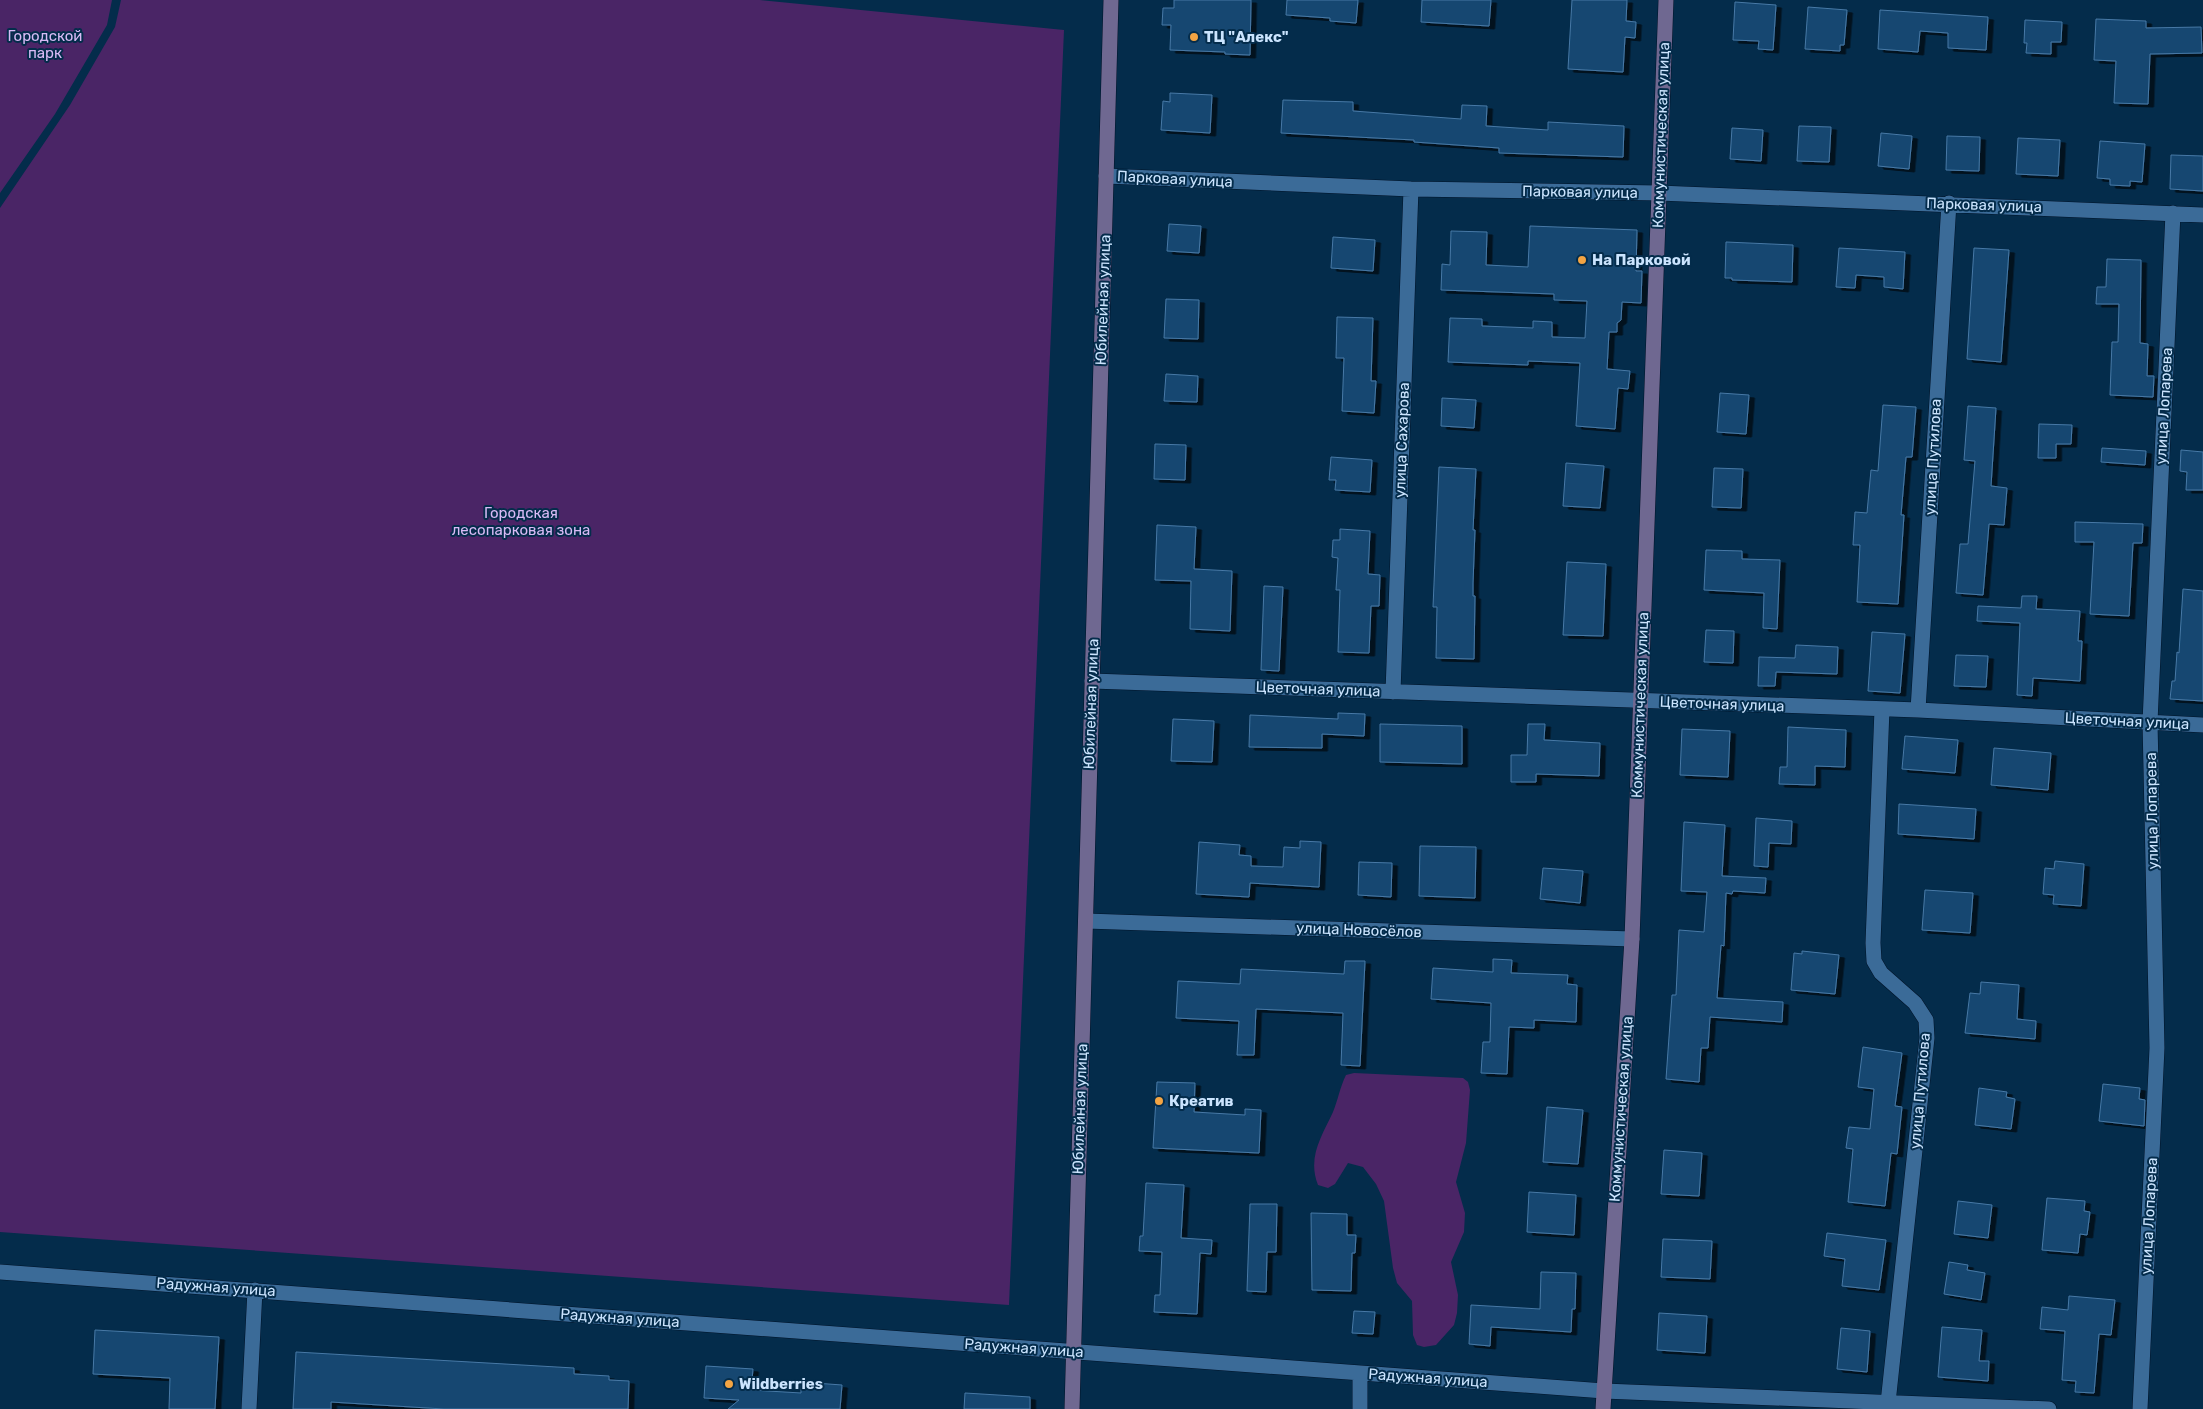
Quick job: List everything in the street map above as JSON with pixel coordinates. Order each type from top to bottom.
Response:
[{"type":"street","name":"Юбилейная улица","points":[[1072,1409],[1110,0]]},
{"type":"street","name":"Коммунистическая улица","points":[[1603,1409],[1632,939],[1666,0]]},
{"type":"street","name":"Парковая улица","points":[[1106,176],[1411,189],[1949,203],[2203,215]]},
{"type":"street","name":"улица Сахарова","points":[[1393,692],[1411,189]]},
{"type":"street","name":"улица Путилова","points":[[1918,710],[1949,203]]},
{"type":"street","name":"улица Лопарева","points":[[2140,1409],[2157,1048],[2150,722],[2173,213]]},
{"type":"street","name":"Цветочная улица","points":[[1092,681],[1918,710],[2203,725]]},
{"type":"street","name":"улица Путилова","points":[[1882,709],[1873,943],[1874,961],[1881,973],[1915,1003],[1926,1020],[1927,1038],[1888,1402]]},
{"type":"street","name":"улица Новосёлов","points":[[1086,921],[1632,939]]},
{"type":"street","name":"Радужная улица","points":[[0,1272],[1604,1391],[1855,1405],[1888,1402],[2049,1409]]},
{"type":"street","points":[[249,1409],[255,1290]]},
{"type":"street","points":[[1360,1373],[1360,1409]]},
{"type":"green space","name":"Городской парк","points":[[0,0],[112,0],[107,25],[55,114],[0,193]]},
{"type":"green space","name":"Городская лесопарковая зона","points":[[121,0],[760,0],[1064,30],[1009,1305],[0,1232],[0,208],[70,105],[115,27]]},
{"type":"green space","points":[[1354,1073],[1463,1078],[1468,1082],[1470,1090],[1466,1143],[1456,1182],[1465,1213],[1464,1232],[1451,1262],[1458,1295],[1457,1313],[1454,1325],[1436,1345],[1424,1347],[1417,1345],[1413,1335],[1412,1301],[1397,1283],[1393,1268],[1384,1201],[1376,1184],[1363,1167],[1348,1163],[1335,1184],[1328,1188],[1318,1185],[1314,1165],[1317,1147],[1333,1112],[1346,1075]]},
{"type":"building","points":[[1174,0],[1251,0],[1250,55],[1170,50],[1171,25],[1162,25],[1163,8],[1174,8]]},
{"type":"building","points":[[1287,0],[1358,0],[1356,23],[1330,21],[1330,18],[1286,15]]},
{"type":"building","points":[[1422,0],[1491,0],[1489,26],[1421,22]]},
{"type":"building","points":[[1572,0],[1627,0],[1626,21],[1636,22],[1635,38],[1625,37],[1623,72],[1568,69]]},
{"type":"building","points":[[1735,2],[1776,5],[1773,50],[1758,49],[1759,41],[1733,40]]},
{"type":"building","points":[[1808,7],[1847,10],[1844,45],[1840,45],[1840,51],[1805,49]]},
{"type":"building","points":[[1880,10],[1988,17],[1986,50],[1948,48],[1948,33],[1920,31],[1918,52],[1878,49]]},
{"type":"building","points":[[2096,19],[2146,21],[2146,28],[2201,27],[2202,53],[2150,54],[2148,104],[2114,103],[2116,61],[2094,60]]},
{"type":"building","points":[[2025,20],[2062,22],[2061,42],[2051,42],[2051,54],[2026,53],[2027,43],[2024,43]]},
{"type":"building","points":[[1170,93],[1212,95],[1210,133],[1161,130],[1163,101],[1170,102]]},
{"type":"building","points":[[1283,100],[1353,102],[1353,111],[1461,119],[1462,105],[1487,106],[1486,126],[1548,130],[1548,122],[1624,126],[1623,157],[1499,153],[1499,148],[1414,142],[1414,140],[1281,133]]},
{"type":"building","points":[[1799,126],[1831,127],[1829,162],[1797,161]]},
{"type":"building","points":[[1732,128],[1763,130],[1761,161],[1730,159]]},
{"type":"building","points":[[1881,133],[1912,136],[1909,169],[1878,166]]},
{"type":"building","points":[[1947,136],[1980,137],[1979,171],[1946,170]]},
{"type":"building","points":[[2018,138],[2060,140],[2058,176],[2016,174]]},
{"type":"building","points":[[2100,141],[2145,144],[2142,182],[2130,181],[2130,186],[2110,185],[2110,179],[2097,178]]},
{"type":"building","points":[[2171,155],[2203,156],[2203,191],[2170,189]]},
{"type":"building","points":[[1169,224],[1201,226],[1199,253],[1167,251]]},
{"type":"building","points":[[1530,226],[1637,230],[1636,271],[1642,271],[1641,303],[1622,302],[1621,320],[1617,323],[1617,332],[1609,332],[1607,369],[1630,371],[1628,389],[1618,388],[1615,429],[1576,426],[1580,363],[1528,361],[1528,365],[1448,362],[1450,318],[1482,319],[1482,326],[1533,328],[1533,321],[1552,322],[1552,337],[1585,338],[1587,301],[1554,300],[1554,294],[1441,290],[1442,264],[1450,265],[1451,231],[1487,232],[1486,265],[1528,267]]},
{"type":"building","points":[[1333,237],[1375,240],[1373,271],[1331,268]]},
{"type":"building","points":[[1726,242],[1793,245],[1792,282],[1732,280],[1732,278],[1725,278]]},
{"type":"building","points":[[1839,248],[1905,252],[1903,289],[1884,287],[1884,277],[1856,275],[1855,288],[1836,287]]},
{"type":"building","points":[[1974,248],[2009,250],[2001,362],[1967,359]]},
{"type":"building","points":[[2107,259],[2141,260],[2140,343],[2148,344],[2147,376],[2154,376],[2153,397],[2110,395],[2112,342],[2118,342],[2119,304],[2096,304],[2097,287],[2106,287]]},
{"type":"building","points":[[1166,299],[1199,300],[1198,339],[1164,338]]},
{"type":"building","points":[[1337,317],[1373,318],[1371,381],[1376,381],[1374,413],[1342,411],[1344,358],[1336,358]]},
{"type":"building","points":[[1166,374],[1198,376],[1197,402],[1164,401]]},
{"type":"building","points":[[1720,393],[1749,395],[1746,434],[1717,432]]},
{"type":"building","points":[[1442,398],[1476,400],[1474,428],[1441,426]]},
{"type":"building","points":[[1883,405],[1916,407],[1912,457],[1906,457],[1901,515],[1904,515],[1898,604],[1857,602],[1860,545],[1853,545],[1855,512],[1867,513],[1871,470],[1878,471]]},
{"type":"building","points":[[1968,406],[1996,408],[1991,486],[2007,488],[2004,525],[1989,524],[1983,595],[1956,593],[1960,544],[1968,544],[1975,461],[1964,460]]},
{"type":"building","points":[[2039,424],[2072,425],[2071,444],[2056,444],[2056,458],[2038,458]]},
{"type":"building","points":[[1155,444],[1186,445],[1185,480],[1154,479]]},
{"type":"building","points":[[2102,448],[2146,451],[2145,465],[2101,462]]},
{"type":"building","points":[[2181,450],[2203,452],[2203,490],[2186,490],[2187,472],[2180,471]]},
{"type":"building","points":[[1331,457],[1372,460],[1370,492],[1335,490],[1336,480],[1329,480]]},
{"type":"building","points":[[1566,463],[1604,466],[1600,508],[1563,506]]},
{"type":"building","points":[[1439,467],[1476,469],[1473,530],[1475,530],[1473,583],[1473,596],[1475,596],[1474,659],[1436,658],[1437,607],[1433,607]]},
{"type":"building","points":[[1714,468],[1743,469],[1741,508],[1712,507]]},
{"type":"building","points":[[2075,522],[2143,524],[2142,543],[2133,543],[2129,616],[2090,614],[2094,542],[2075,542]]},
{"type":"building","points":[[1157,525],[1196,527],[1194,569],[1232,571],[1230,631],[1190,629],[1191,581],[1155,580]]},
{"type":"building","points":[[1340,529],[1370,531],[1368,574],[1380,575],[1379,606],[1371,606],[1369,653],[1338,652],[1340,590],[1336,590],[1338,558],[1332,557],[1333,540],[1340,540]]},
{"type":"building","points":[[1706,550],[1742,551],[1742,559],[1780,560],[1777,629],[1763,628],[1764,593],[1704,590]]},
{"type":"building","points":[[1567,562],[1606,564],[1603,636],[1563,635]]},
{"type":"building","points":[[1264,586],[1283,587],[1279,671],[1261,670]]},
{"type":"building","points":[[2183,589],[2203,591],[2203,701],[2170,699],[2172,681],[2175,681],[2177,652],[2179,653]]},
{"type":"building","points":[[2022,596],[2037,596],[2036,609],[2080,611],[2078,641],[2082,641],[2080,681],[2033,678],[2032,696],[2017,695],[2020,623],[1977,621],[1978,606],[2021,608]]},
{"type":"building","points":[[1706,630],[1734,631],[1733,663],[1704,662]]},
{"type":"building","points":[[1872,632],[1905,634],[1900,693],[1868,691]]},
{"type":"building","points":[[1796,645],[1838,647],[1837,674],[1776,672],[1775,686],[1758,686],[1759,657],[1795,658]]},
{"type":"building","points":[[1956,655],[1988,656],[1986,687],[1954,686]]},
{"type":"building","points":[[1338,713],[1365,714],[1364,736],[1322,734],[1322,748],[1249,747],[1250,715],[1338,719]]},
{"type":"building","points":[[1173,719],[1214,721],[1212,762],[1171,761]]},
{"type":"building","points":[[1380,724],[1462,726],[1462,764],[1380,762]]},
{"type":"building","points":[[1528,724],[1545,724],[1544,740],[1600,743],[1599,776],[1536,774],[1536,782],[1511,782],[1511,755],[1527,755]]},
{"type":"building","points":[[1788,727],[1846,730],[1845,767],[1815,766],[1815,785],[1779,784],[1780,767],[1787,767]]},
{"type":"building","points":[[1682,729],[1730,731],[1728,777],[1680,775]]},
{"type":"building","points":[[1905,736],[1958,740],[1955,773],[1902,769]]},
{"type":"building","points":[[1994,748],[2051,753],[2048,790],[1991,785]]},
{"type":"building","points":[[1899,804],[1976,809],[1974,839],[1898,834]]},
{"type":"building","points":[[1756,818],[1792,821],[1791,844],[1769,843],[1768,867],[1754,866]]},
{"type":"building","points":[[1684,822],[1725,825],[1722,876],[1766,878],[1765,893],[1733,891],[1732,894],[1726,893],[1724,946],[1721,945],[1717,998],[1783,1002],[1782,1022],[1710,1017],[1708,1048],[1701,1048],[1699,1082],[1666,1079],[1672,995],[1676,995],[1679,930],[1704,932],[1707,892],[1681,891]]},
{"type":"building","points":[[1300,841],[1321,842],[1319,887],[1250,883],[1249,897],[1196,894],[1199,842],[1240,845],[1239,855],[1251,856],[1251,866],[1283,867],[1284,847],[1300,848]]},
{"type":"building","points":[[1420,846],[1476,847],[1475,898],[1419,896]]},
{"type":"building","points":[[2055,861],[2084,864],[2081,906],[2053,904],[2054,895],[2043,894],[2045,868],[2054,869]]},
{"type":"building","points":[[1359,862],[1392,863],[1391,897],[1358,895]]},
{"type":"building","points":[[1543,868],[1583,871],[1580,903],[1540,899]]},
{"type":"building","points":[[1925,890],[1973,893],[1970,933],[1922,930]]},
{"type":"building","points":[[1802,951],[1839,955],[1835,994],[1791,990],[1794,953],[1802,954]]},
{"type":"building","points":[[1493,959],[1512,960],[1511,973],[1568,975],[1567,984],[1577,985],[1576,1022],[1534,1020],[1534,1028],[1509,1027],[1507,1074],[1481,1073],[1483,1042],[1490,1042],[1491,1003],[1431,999],[1433,968],[1493,972]]},
{"type":"building","points":[[1345,961],[1365,961],[1360,1066],[1341,1065],[1343,1013],[1256,1009],[1254,1055],[1237,1055],[1239,1021],[1176,1018],[1178,981],[1240,984],[1241,969],[1344,974]]},
{"type":"building","points":[[1981,982],[2019,985],[2017,1019],[2036,1021],[2035,1039],[1965,1033],[1970,993],[1980,994]]},
{"type":"building","points":[[1863,1047],[1902,1053],[1895,1106],[1902,1107],[1897,1154],[1891,1153],[1885,1206],[1848,1202],[1853,1149],[1846,1148],[1849,1127],[1870,1129],[1874,1089],[1858,1087]]},
{"type":"building","points":[[1157,1082],[1195,1083],[1194,1112],[1245,1115],[1245,1109],[1261,1110],[1259,1153],[1153,1148]]},
{"type":"building","points":[[2103,1084],[2140,1088],[2139,1099],[2145,1100],[2144,1126],[2099,1121]]},
{"type":"building","points":[[1979,1088],[2007,1092],[2006,1097],[2015,1099],[2011,1129],[1975,1125]]},
{"type":"building","points":[[1547,1107],[1583,1110],[1578,1164],[1543,1162]]},
{"type":"building","points":[[1664,1150],[1702,1153],[1699,1196],[1661,1194]]},
{"type":"building","points":[[1146,1183],[1184,1185],[1181,1238],[1212,1240],[1211,1254],[1200,1253],[1197,1314],[1154,1312],[1155,1295],[1160,1295],[1162,1252],[1139,1251],[1140,1236],[1143,1236]]},
{"type":"building","points":[[1529,1192],[1576,1195],[1574,1235],[1527,1232]]},
{"type":"building","points":[[2047,1198],[2085,1201],[2084,1211],[2090,1212],[2087,1235],[2080,1234],[2078,1253],[2042,1250]]},
{"type":"building","points":[[1958,1201],[1992,1205],[1988,1238],[1954,1234]]},
{"type":"building","points":[[1250,1204],[1277,1204],[1276,1252],[1267,1252],[1266,1292],[1247,1291]]},
{"type":"building","points":[[1311,1213],[1347,1214],[1347,1235],[1356,1235],[1355,1253],[1352,1253],[1351,1291],[1312,1290]]},
{"type":"building","points":[[1827,1233],[1886,1240],[1879,1290],[1842,1286],[1845,1259],[1824,1256]]},
{"type":"building","points":[[1663,1239],[1712,1241],[1710,1279],[1661,1277]]},
{"type":"building","points":[[1949,1262],[1968,1265],[1967,1270],[1985,1273],[1981,1300],[1944,1294]]},
{"type":"building","points":[[1541,1272],[1576,1273],[1575,1309],[1572,1309],[1571,1332],[1491,1327],[1490,1346],[1469,1344],[1471,1305],[1540,1309]]},
{"type":"building","points":[[2069,1296],[2115,1300],[2111,1335],[2099,1334],[2094,1393],[2075,1392],[2076,1381],[2062,1380],[2065,1331],[2040,1329],[2042,1307],[2068,1310]]},
{"type":"building","points":[[1354,1311],[1375,1312],[1373,1334],[1352,1333]]},
{"type":"building","points":[[1659,1313],[1707,1316],[1705,1353],[1657,1350]]},
{"type":"building","points":[[1942,1327],[1982,1330],[1979,1361],[1989,1361],[1988,1381],[1938,1377]]},
{"type":"building","points":[[1841,1328],[1870,1331],[1867,1372],[1837,1369]]},
{"type":"building","points":[[95,1330],[219,1337],[215,1409],[169,1409],[170,1378],[93,1374]]},
{"type":"building","points":[[296,1352],[574,1368],[574,1374],[609,1376],[609,1380],[629,1381],[628,1409],[444,1409],[331,1402],[331,1409],[293,1409]]},
{"type":"building","points":[[706,1366],[753,1369],[751,1390],[801,1393],[801,1382],[842,1385],[840,1409],[728,1409],[739,1400],[704,1398]]},
{"type":"building","points":[[965,1393],[1030,1397],[1030,1409],[964,1409]]},
{"type":"place","name":"ТЦ \"Алекс\"","points":[[1194,37]]},
{"type":"place","name":"На Парковой","points":[[1582,260]]},
{"type":"place","name":"Креатив","points":[[1159,1101]]},
{"type":"place","name":"Wildberries","points":[[729,1384]]}]
